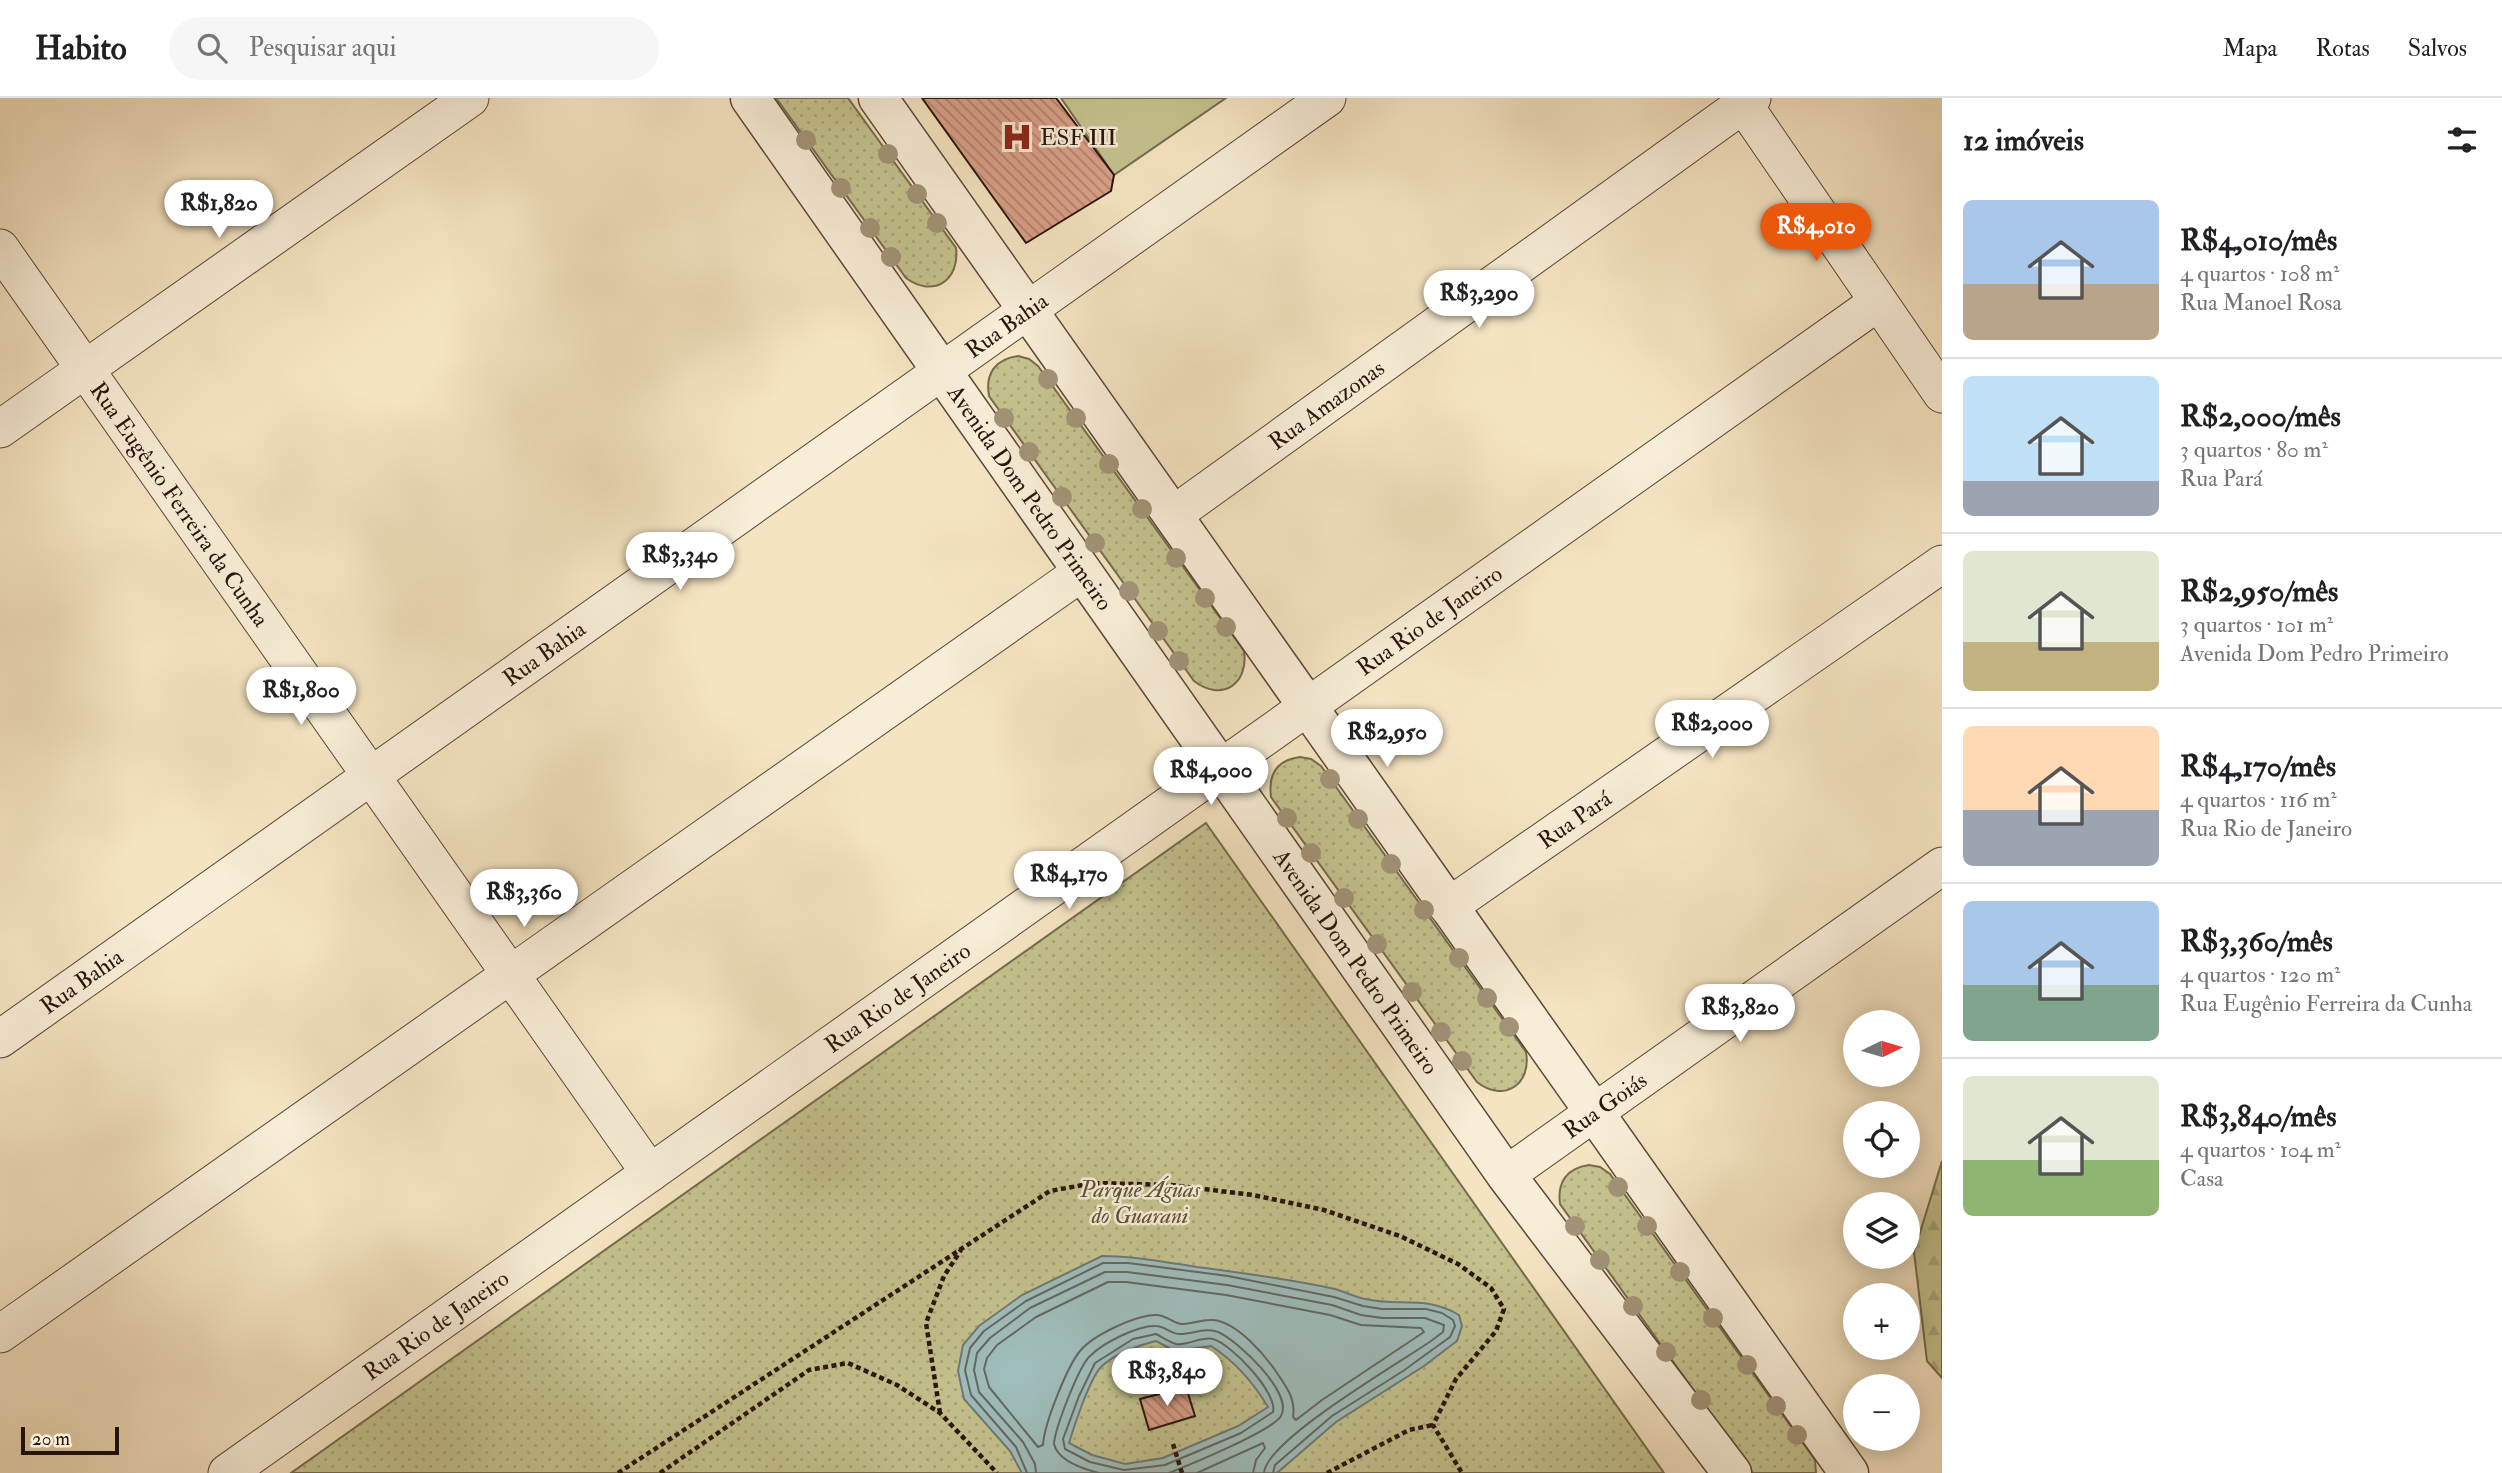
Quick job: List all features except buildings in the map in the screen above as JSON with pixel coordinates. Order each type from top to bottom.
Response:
[{"type":"street","points":[[0,429],[470,98]]},
{"type":"street","name":"Avenida Dom Pedro Primeiro","points":[[750,98],[1506,1175],[1732,1473]]},
{"type":"street","points":[[878,98],[1849,1473]]},
{"type":"street","name":"Rua Bahia","points":[[0,1039],[1327,98]]},
{"type":"street","points":[[1745,100],[1942,394]]},
{"type":"street","name":"Rua Amazonas","points":[[1173,515],[1745,100]]},
{"type":"street","name":"Rua Eugênio Ferreira da Cunha","points":[[0,248],[650,1173]]},
{"type":"street","name":"Rua Rio de Janeiro","points":[[227,1473],[1878,302]]},
{"type":"street","name":"Rua Pará","points":[[1448,906],[1942,564]]},
{"type":"street","points":[[0,1334],[1082,572]]},
{"type":"street","name":"Rua Goiás","points":[[1506,1175],[1942,866]]},
{"type":"path","points":[[618,1473],[1050,1191],[1094,1183],[1171,1185],[1253,1195],[1324,1210],[1400,1236],[1458,1264],[1491,1288],[1504,1309],[1496,1331],[1456,1379],[1433,1425]]},
{"type":"path","points":[[940,1413],[926,1323],[944,1276],[964,1246]]},
{"type":"path","points":[[660,1473],[809,1370],[848,1363],[897,1385],[940,1413],[997,1473]]},
{"type":"path","points":[[1327,1473],[1409,1430],[1433,1425]]},
{"type":"path","points":[[1433,1425],[1462,1473]]},
{"type":"path","points":[[1172,1444],[1182,1473]]},
{"type":"green space","points":[[776,98],[848,98],[956,248],[954,269],[943,283],[926,286],[906,278]]},
{"type":"green space","points":[[1061,98],[1226,98],[1114,175]]},
{"type":"green space","points":[[1018,356],[1029,359],[1038,366],[1244,651],[1242,673],[1231,687],[1214,690],[1194,681],[989,396],[990,374],[993,369],[1003,360]]},
{"type":"green space","points":[[1300,757],[1311,759],[1321,766],[1526,1052],[1525,1074],[1514,1087],[1496,1091],[1477,1082],[1271,797],[1271,781],[1276,769],[1285,761]]},
{"type":"green space","name":"Parque Águas do Guarani","points":[[1206,823],[1664,1473],[291,1473]]},
{"type":"green space","points":[[1942,1161],[1942,1378],[1927,1361],[1920,1283],[1918,1283],[1916,1269],[1920,1269],[1920,1232]]},
{"type":"green space","points":[[1589,1165],[1600,1167],[1610,1174],[1815,1460],[1816,1473],[1753,1473],[1560,1204],[1560,1189],[1565,1177],[1575,1169]]},
{"type":"water","points":[[1102,1256],[1126,1257],[1301,1282],[1378,1301],[1435,1305],[1459,1315],[1462,1326],[1457,1341],[1424,1366],[1336,1422],[1277,1473],[1022,1473],[1010,1451],[964,1399],[958,1371],[963,1345],[979,1326],[1022,1295]],"holes":[[[1156,1341],[1175,1351],[1211,1346],[1243,1373],[1268,1407],[1238,1426],[1163,1458],[1125,1464],[1092,1455],[1069,1443],[1092,1381],[1106,1362]]]},
{"type":"place","name":"ESF III","points":[[1017,137]]}]
